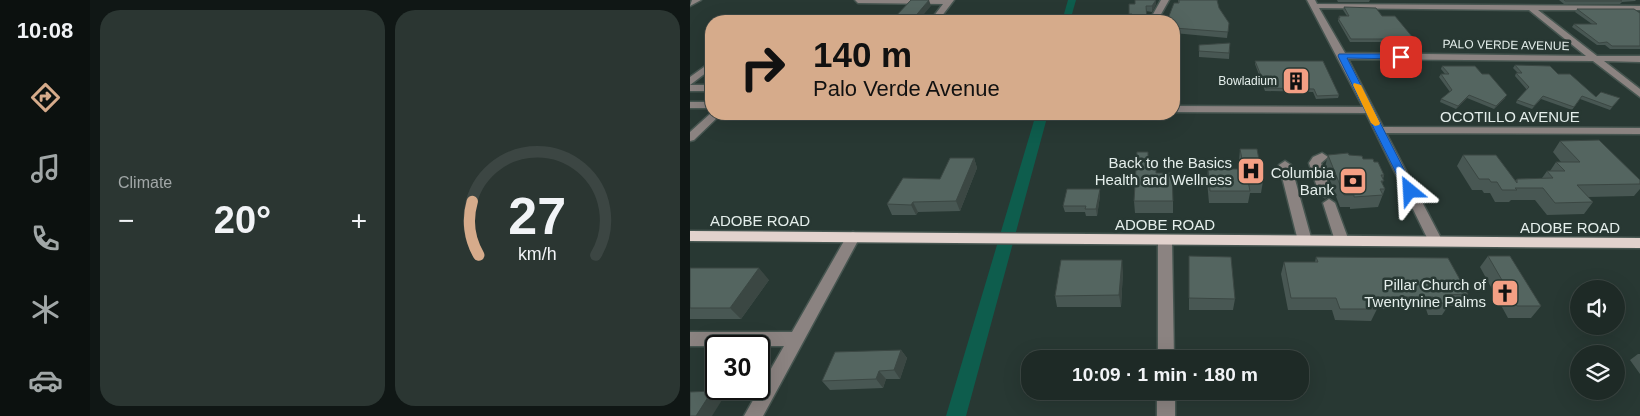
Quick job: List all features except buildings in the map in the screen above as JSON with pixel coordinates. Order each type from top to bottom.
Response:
[{"type":"main road","name":"ADOBE ROAD","points":[[690,236],[1640,243]]},
{"type":"street","points":[[690,4],[697,0]]},
{"type":"street","points":[[1157,15],[1165,0]]},
{"type":"street","points":[[1521,0],[1640,94]]},
{"type":"street","points":[[858,2],[950,1]]},
{"type":"street","points":[[939,15],[950,1]]},
{"type":"street","points":[[1313,3],[1531,8],[1640,8]]},
{"type":"street","points":[[1313,3],[1342,56],[1436,242]]},
{"type":"street","name":"PALO VERDE AVENUE","points":[[1342,56],[1640,59]]},
{"type":"street","points":[[690,82],[705,70]]},
{"type":"street","points":[[690,88],[705,88]]},
{"type":"street","points":[[690,105],[705,105]]},
{"type":"street","points":[[1180,109],[1369,110]]},
{"type":"street","points":[[690,138],[710,120]]},
{"type":"street","name":"OCOTILLO AVENUE","points":[[1379,130],[1640,132]]},
{"type":"street","points":[[1322,157],[1317,159],[1315,163],[1342,241]]},
{"type":"street","points":[[1285,165],[1305,241]]},
{"type":"street","points":[[753,416],[853,237]]},
{"type":"street","points":[[1165,240],[1166,350]]},
{"type":"street","points":[[693,343],[795,339]]},
{"type":"street","points":[[1166,400],[1166,416]]},
{"type":"waterway","points":[[1068,15],[1072,0]]},
{"type":"waterway","points":[[956,416],[1040,120]]},
{"type":"slow traffic","points":[[1357,85],[1375,123]]},
{"type":"place","name":"Bowladium","points":[[1296,81]]},
{"type":"place","name":"Back to the Basics Health and Wellness","points":[[1251,171]]},
{"type":"place","name":"Columbia Bank","points":[[1353,181]]},
{"type":"place","name":"Pillar Church of Twentynine Palms","points":[[1505,293]]},
{"type":"route","points":[[1401,57],[1342,56],[1410,191]]}]
